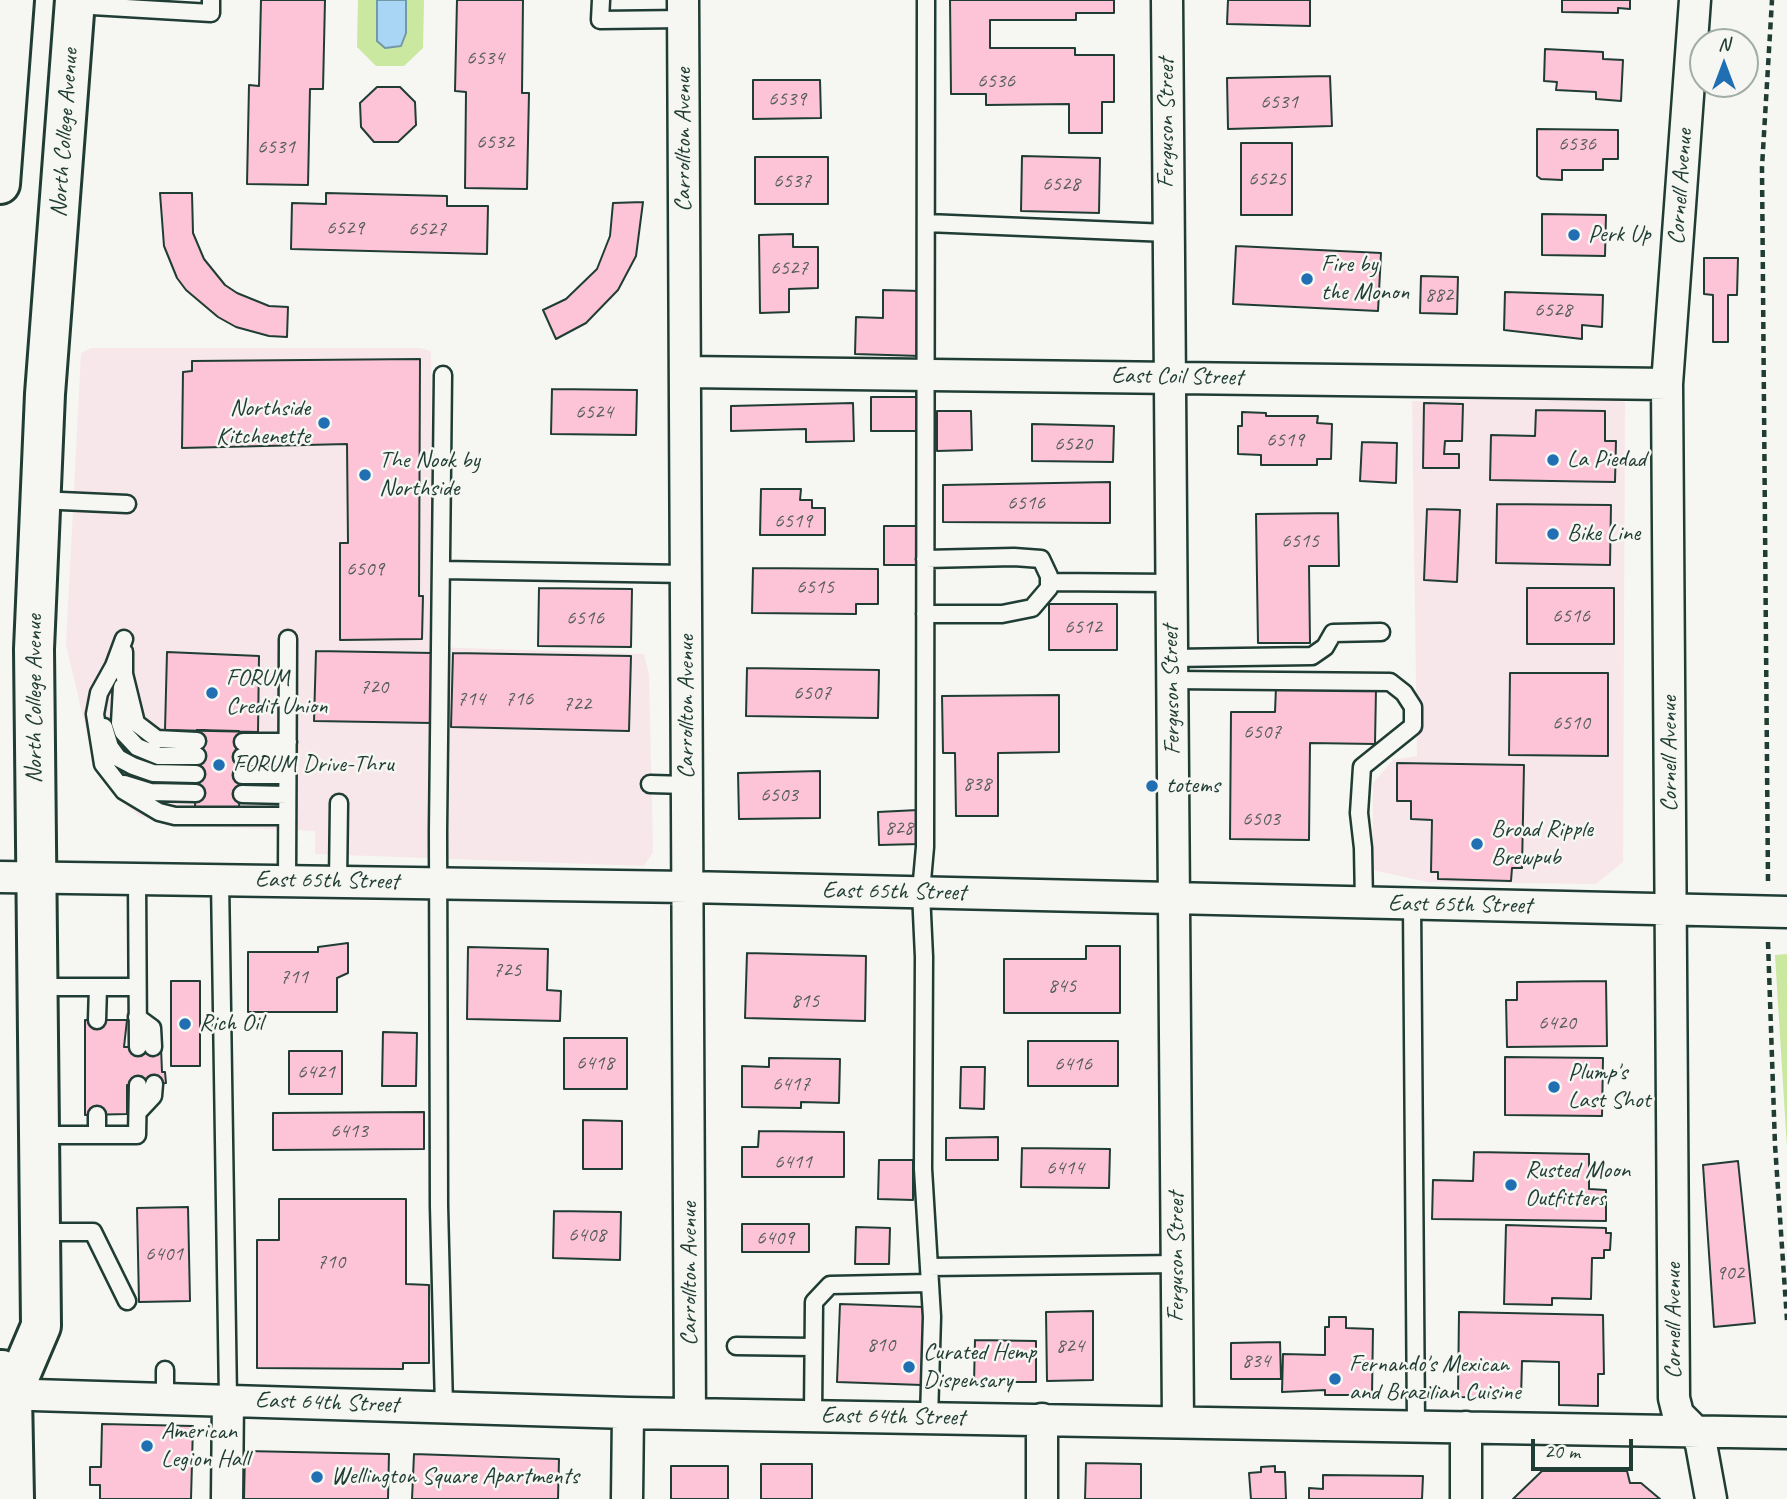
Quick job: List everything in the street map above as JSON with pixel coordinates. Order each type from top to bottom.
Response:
[{"type":"main road","points":[[0,184],[14,0]]},
{"type":"main road","name":"North College Avenue","points":[[14,1499],[4,1385],[41,1326],[38,987],[18,877],[34,649],[39,500],[75,2]]},
{"type":"street","name":"Ferguson Street","points":[[1167,0],[1178,1422]]},
{"type":"street","name":"Cornell Avenue","points":[[1695,0],[1667,384],[1674,1398],[1678,1414],[1694,1430],[1702,1449],[1711,1499]]},
{"type":"street","name":"Carrollton Avenue","points":[[683,10],[690,1414]]},
{"type":"street","name":"East Coil Street","points":[[686,372],[1667,384]]},
{"type":"street","name":"East 65th Street","points":[[18,877],[688,887],[1671,910],[1778,922]]},
{"type":"street","name":"East 64th Street","points":[[4,1385],[165,1384],[228,1399],[628,1413],[1787,1433]]},
{"type":"street","points":[[227,1499],[228,1399]]},
{"type":"street","points":[[627,1499],[628,1413]]},
{"type":"street","points":[[1042,1419],[1042,1499]]},
{"type":"street","points":[[1466,1427],[1466,1499]]},
{"type":"lane","points":[[601,0],[600,20],[683,10]]},
{"type":"lane","points":[[926,0],[925,847],[920,892],[924,957],[923,1169],[932,1317],[929,1418]]},
{"type":"lane","points":[[75,2],[211,6]]},
{"type":"lane","points":[[927,223],[1168,233]]},
{"type":"lane","points":[[443,375],[439,1206],[444,1407]]},
{"type":"lane","points":[[39,500],[127,503]]},
{"type":"lane","points":[[925,559],[1041,559],[1049,582],[1049,588],[1032,608],[1002,614],[925,614]]},
{"type":"lane","points":[[442,570],[687,574]]},
{"type":"lane","points":[[1049,582],[1171,583]]},
{"type":"lane","points":[[1172,669],[1312,656],[1325,646],[1332,633],[1381,632]]},
{"type":"lane","points":[[124,639],[119,670],[103,718],[105,733],[118,758],[153,773],[196,774]]},
{"type":"lane","points":[[287,881],[288,639]]},
{"type":"lane","points":[[1172,669],[1390,682],[1404,693],[1413,707],[1413,726],[1362,768],[1359,813],[1364,903]]},
{"type":"lane","points":[[119,670],[132,716],[141,729],[157,739],[197,749]]},
{"type":"lane","points":[[119,670],[99,693],[95,714],[100,753],[110,775],[124,791],[159,812],[185,816],[287,816]]},
{"type":"lane","points":[[243,749],[287,750]]},
{"type":"lane","points":[[110,775],[125,785],[150,792],[196,793]]},
{"type":"lane","points":[[242,775],[287,775]]},
{"type":"lane","points":[[650,784],[687,785]]},
{"type":"lane","points":[[242,794],[287,795]]},
{"type":"lane","points":[[338,882],[339,803]]},
{"type":"lane","points":[[137,879],[137,1017],[145,1047]]},
{"type":"lane","points":[[220,880],[228,1399]]},
{"type":"lane","points":[[1412,904],[1416,1425]]},
{"type":"lane","points":[[38,987],[137,987]]},
{"type":"lane","points":[[97,1020],[98,987]]},
{"type":"lane","points":[[39,1135],[137,1135],[138,1112],[146,1084]]},
{"type":"lane","points":[[97,1115],[97,1135]]},
{"type":"lane","points":[[40,1231],[93,1232],[127,1301]]},
{"type":"lane","points":[[813,1416],[814,1302],[830,1285],[929,1275],[1177,1264]]},
{"type":"lane","points":[[736,1346],[813,1348]]},
{"type":"path","points":[[1768,888],[1762,167],[1772,0]]},
{"type":"path","points":[[1778,922],[1769,1010],[1787,1320]]},
{"type":"shaded area","points":[[91,348],[420,348],[431,351],[433,647],[644,654],[649,675],[653,852],[644,866],[315,854],[315,831],[187,826],[139,816],[116,796],[93,759],[66,645],[81,353]]},
{"type":"shaded area","points":[[1615,396],[1625,403],[1623,862],[1596,884],[1428,882],[1372,870],[1373,783],[1393,760],[1417,756],[1412,401]]},
{"type":"green space","points":[[358,0],[424,0],[423,48],[404,66],[376,66],[357,47]]},
{"type":"green space","points":[[1787,954],[1787,1148],[1775,955]]},
{"type":"water","points":[[377,0],[406,0],[406,33],[401,46],[385,48],[377,41]]},
{"type":"building","points":[[261,0],[325,0],[323,89],[310,89],[308,185],[247,184],[249,85],[259,86]]},
{"type":"building","points":[[457,0],[523,0],[522,93],[529,93],[527,189],[465,188],[466,92],[455,91]]},
{"type":"building","points":[[950,0],[1114,0],[1114,13],[1076,13],[1076,20],[990,20],[990,48],[1075,48],[1075,55],[1114,55],[1114,102],[1102,102],[1102,133],[1069,133],[1069,104],[986,105],[986,94],[951,94]]},
{"type":"building","points":[[1228,0],[1310,0],[1310,26],[1227,24]]},
{"type":"building","points":[[1562,0],[1630,0],[1630,9],[1618,8],[1618,13],[1562,12]]},
{"type":"building","points":[[1545,49],[1603,52],[1603,59],[1623,60],[1621,101],[1596,99],[1596,92],[1556,90],[1557,82],[1544,81]]},
{"type":"building","points":[[1330,76],[1332,126],[1228,129],[1227,78]]},
{"type":"building","points":[[753,80],[820,80],[821,118],[753,119]]},
{"type":"building","points":[[377,87],[400,87],[415,102],[416,125],[398,142],[374,142],[361,127],[360,103]]},
{"type":"building","points":[[1537,129],[1618,130],[1618,159],[1603,159],[1603,170],[1562,170],[1562,180],[1541,179],[1537,176]]},
{"type":"building","points":[[1241,143],[1292,143],[1292,215],[1241,215]]},
{"type":"building","points":[[1022,156],[1100,158],[1099,213],[1021,211]]},
{"type":"building","points":[[755,157],[828,157],[828,204],[755,204]]},
{"type":"building","points":[[160,193],[192,193],[193,233],[204,259],[225,285],[237,293],[269,306],[288,307],[287,337],[269,336],[236,327],[218,317],[186,290],[177,278],[164,246]]},
{"type":"building","points":[[326,193],[447,196],[447,206],[488,206],[487,254],[291,249],[292,203],[326,204]]},
{"type":"building","points":[[643,202],[636,256],[618,290],[586,323],[556,339],[543,310],[566,299],[597,269],[610,236],[613,203]]},
{"type":"building","name":"Perk Up","points":[[1542,214],[1606,215],[1605,256],[1542,255]]},
{"type":"building","points":[[793,234],[793,247],[818,247],[818,288],[789,289],[789,312],[760,313],[759,235]]},
{"type":"building","name":"Fire by the Monon","points":[[1236,246],[1381,253],[1378,311],[1233,304]]},
{"type":"building","points":[[1704,258],[1738,258],[1737,295],[1728,295],[1728,342],[1713,342],[1713,295],[1704,294]]},
{"type":"building","points":[[1421,276],[1458,277],[1457,314],[1420,313]]},
{"type":"building","points":[[883,290],[921,291],[920,356],[855,354],[856,317],[883,318]]},
{"type":"building","points":[[1505,292],[1603,295],[1602,327],[1582,325],[1582,339],[1504,330]]},
{"type":"building","points":[[420,359],[419,596],[423,596],[422,639],[340,640],[340,543],[348,543],[347,444],[182,448],[183,372],[192,371],[192,361]]},
{"type":"building","points":[[552,389],[637,390],[636,435],[551,434]]},
{"type":"building","points":[[871,397],[917,397],[917,431],[871,431]]},
{"type":"building","points":[[853,403],[854,441],[806,442],[806,429],[731,431],[731,406]]},
{"type":"building","points":[[1424,403],[1463,404],[1462,441],[1445,441],[1444,454],[1459,454],[1459,468],[1423,468]]},
{"type":"building","name":"La Piedad","points":[[1536,410],[1605,411],[1605,441],[1616,441],[1615,482],[1490,480],[1491,435],[1535,436]]},
{"type":"building","points":[[937,411],[971,411],[972,450],[937,451]]},
{"type":"building","points":[[1242,412],[1266,413],[1266,416],[1318,416],[1317,423],[1332,424],[1331,459],[1317,459],[1317,465],[1261,465],[1261,455],[1238,454],[1238,426],[1242,426]]},
{"type":"building","points":[[1032,424],[1114,426],[1113,462],[1032,461]]},
{"type":"building","points":[[1362,442],[1397,443],[1396,483],[1360,481]]},
{"type":"building","points":[[1110,482],[1110,523],[943,522],[943,485]]},
{"type":"building","points":[[761,489],[801,489],[800,500],[812,500],[812,508],[825,508],[825,535],[760,535]]},
{"type":"building","name":"Bike Line","points":[[1497,504],[1611,505],[1610,565],[1496,563]]},
{"type":"building","points":[[1427,509],[1460,510],[1457,582],[1424,580]]},
{"type":"building","points":[[1338,513],[1339,566],[1309,566],[1310,643],[1258,643],[1256,514]]},
{"type":"building","points":[[884,526],[917,526],[916,565],[884,565]]},
{"type":"building","points":[[753,568],[878,569],[878,604],[856,604],[856,614],[752,613]]},
{"type":"building","points":[[539,588],[632,589],[631,647],[538,646]]},
{"type":"building","points":[[1527,588],[1614,588],[1614,644],[1527,644]]},
{"type":"building","points":[[1049,604],[1117,604],[1117,650],[1049,650]]},
{"type":"building","points":[[316,651],[433,653],[432,723],[314,721]]},
{"type":"building","name":"FORUM Credit Union","points":[[167,652],[259,656],[258,732],[165,730]]},
{"type":"building","points":[[453,653],[631,656],[629,731],[451,727]]},
{"type":"building","points":[[747,668],[879,670],[878,718],[746,716]]},
{"type":"building","points":[[1510,673],[1608,673],[1608,756],[1509,755]]},
{"type":"building","points":[[1276,687],[1376,688],[1375,744],[1310,743],[1309,840],[1230,839],[1231,712],[1275,712]]},
{"type":"building","points":[[1059,695],[1059,752],[998,753],[998,816],[956,816],[955,753],[943,753],[942,696]]},
{"type":"building","name":"FORUM Drive-Thru","points":[[197,730],[239,731],[239,738],[243,740],[239,807],[195,807]]},
{"type":"building","name":"Broad Ripple Brewpub","points":[[1397,763],[1524,765],[1522,868],[1512,868],[1511,881],[1438,879],[1438,872],[1431,872],[1432,820],[1411,819],[1411,801],[1397,801]]},
{"type":"building","points":[[820,771],[820,818],[739,819],[738,773]]},
{"type":"building","points":[[918,810],[920,844],[879,845],[878,812]]},
{"type":"building","points":[[348,943],[348,973],[337,978],[337,1012],[248,1012],[248,952],[318,952],[318,947]]},
{"type":"building","points":[[1086,946],[1120,946],[1120,1013],[1004,1013],[1004,959],[1086,959]]},
{"type":"building","points":[[468,947],[548,949],[547,990],[561,991],[560,1021],[467,1019]]},
{"type":"building","points":[[747,953],[866,956],[865,1021],[745,1018]]},
{"type":"building","name":"Rich Oil","points":[[171,981],[200,981],[200,1066],[171,1066]]},
{"type":"building","points":[[1606,981],[1607,1046],[1507,1047],[1506,1000],[1517,1000],[1517,982]]},
{"type":"building","name":"Rich Oil","points":[[85,1020],[127,1020],[124,1047],[161,1047],[162,1072],[165,1072],[166,1083],[127,1085],[127,1114],[85,1115]]},
{"type":"building","points":[[383,1032],[417,1033],[416,1086],[382,1086]]},
{"type":"building","points":[[564,1038],[627,1038],[627,1089],[564,1089]]},
{"type":"building","points":[[1028,1041],[1118,1041],[1118,1086],[1028,1086]]},
{"type":"building","points":[[289,1051],[342,1051],[342,1094],[289,1094]]},
{"type":"building","name":"Plump's Last Shot","points":[[1505,1057],[1603,1058],[1602,1116],[1505,1115]]},
{"type":"building","points":[[769,1058],[840,1059],[839,1103],[801,1102],[801,1108],[742,1107],[742,1066],[769,1067]]},
{"type":"building","points":[[961,1067],[985,1067],[984,1109],[960,1108]]},
{"type":"building","points":[[424,1112],[424,1149],[273,1150],[273,1113]]},
{"type":"building","points":[[583,1120],[622,1121],[622,1169],[583,1169]]},
{"type":"building","points":[[759,1131],[844,1132],[844,1177],[742,1177],[742,1147],[758,1147]]},
{"type":"building","points":[[998,1137],[998,1160],[946,1160],[946,1138]]},
{"type":"building","points":[[1022,1148],[1110,1149],[1109,1188],[1021,1187]]},
{"type":"building","name":"Rusted Moon Outfitters","points":[[1474,1152],[1589,1154],[1589,1189],[1606,1190],[1606,1221],[1432,1219],[1433,1180],[1473,1181]]},
{"type":"building","points":[[879,1160],[913,1160],[913,1200],[878,1199]]},
{"type":"building","points":[[1738,1161],[1755,1323],[1714,1327],[1703,1165]]},
{"type":"building","points":[[279,1199],[406,1199],[406,1284],[429,1285],[429,1363],[403,1363],[403,1369],[257,1368],[257,1240],[279,1240]]},
{"type":"building","points":[[188,1207],[190,1301],[139,1302],[137,1208]]},
{"type":"building","points":[[554,1211],[621,1212],[620,1260],[553,1258]]},
{"type":"building","points":[[742,1224],[809,1224],[809,1252],[742,1252]]},
{"type":"building","points":[[1506,1225],[1606,1228],[1606,1233],[1611,1233],[1610,1250],[1604,1250],[1604,1258],[1592,1258],[1591,1299],[1552,1298],[1552,1305],[1504,1304]]},
{"type":"building","points":[[856,1227],[890,1228],[889,1264],[855,1264]]},
{"type":"building","points":[[840,1304],[924,1307],[922,1385],[837,1382]]},
{"type":"building","points":[[1093,1311],[1093,1380],[1047,1381],[1046,1312]]},
{"type":"building","points":[[1459,1312],[1603,1315],[1604,1374],[1598,1374],[1598,1406],[1559,1405],[1559,1362],[1522,1361],[1521,1398],[1458,1397]]},
{"type":"building","points":[[1329,1317],[1346,1317],[1346,1328],[1373,1329],[1372,1395],[1325,1395],[1325,1390],[1282,1392],[1283,1354],[1325,1355],[1325,1327],[1329,1327]]},
{"type":"building","points":[[975,1340],[1036,1341],[1036,1382],[974,1382]]},
{"type":"building","points":[[1280,1342],[1281,1379],[1231,1379],[1231,1343]]},
{"type":"building","name":"American Legion Hall","points":[[102,1424],[193,1426],[191,1499],[100,1499],[100,1485],[90,1485],[90,1467],[101,1467]]},
{"type":"building","name":"Wellington Square Apartments","points":[[245,1451],[389,1454],[388,1499],[244,1499]]},
{"type":"building","name":"Wellington Square Apartments","points":[[414,1454],[559,1459],[558,1499],[412,1499]]},
{"type":"building","points":[[1086,1463],[1141,1464],[1141,1499],[1085,1499]]},
{"type":"building","points":[[761,1464],[812,1464],[812,1499],[761,1499]]},
{"type":"building","points":[[671,1466],[728,1466],[728,1499],[671,1499]]},
{"type":"building","points":[[1275,1466],[1275,1472],[1285,1472],[1286,1499],[1251,1499],[1249,1473],[1261,1472],[1261,1467]]},
{"type":"building","points":[[1542,1471],[1627,1471],[1630,1483],[1641,1483],[1660,1499],[1513,1499]]},
{"type":"building","points":[[1323,1475],[1423,1476],[1422,1499],[1309,1499],[1309,1488],[1323,1489]]},
{"type":"place","name":"Perk Up","points":[[1574,235]]},
{"type":"place","name":"Fire by the Monon","points":[[1307,279]]},
{"type":"place","name":"Northside Kitchenette","points":[[324,423]]},
{"type":"place","name":"La Piedad","points":[[1553,460]]},
{"type":"place","name":"The Nook by Northside","points":[[365,475]]},
{"type":"place","name":"Bike Line","points":[[1553,534]]},
{"type":"place","name":"FORUM Credit Union","points":[[212,693]]},
{"type":"place","name":"FORUM Drive-Thru","points":[[219,765]]},
{"type":"place","name":"totems","points":[[1152,786]]},
{"type":"place","name":"Broad Ripple Brewpub","points":[[1477,844]]},
{"type":"place","name":"Rich Oil","points":[[185,1024]]},
{"type":"place","name":"Plump's Last Shot","points":[[1554,1087]]},
{"type":"place","name":"Rusted Moon Outfitters","points":[[1511,1185]]},
{"type":"place","name":"Curated Hemp Dispensary","points":[[909,1367]]},
{"type":"place","name":"Fernando's Mexican and Brazilian Cuisine","points":[[1335,1379]]},
{"type":"place","name":"American Legion Hall","points":[[147,1446]]},
{"type":"place","name":"Wellington Square Apartments","points":[[317,1477]]}]
